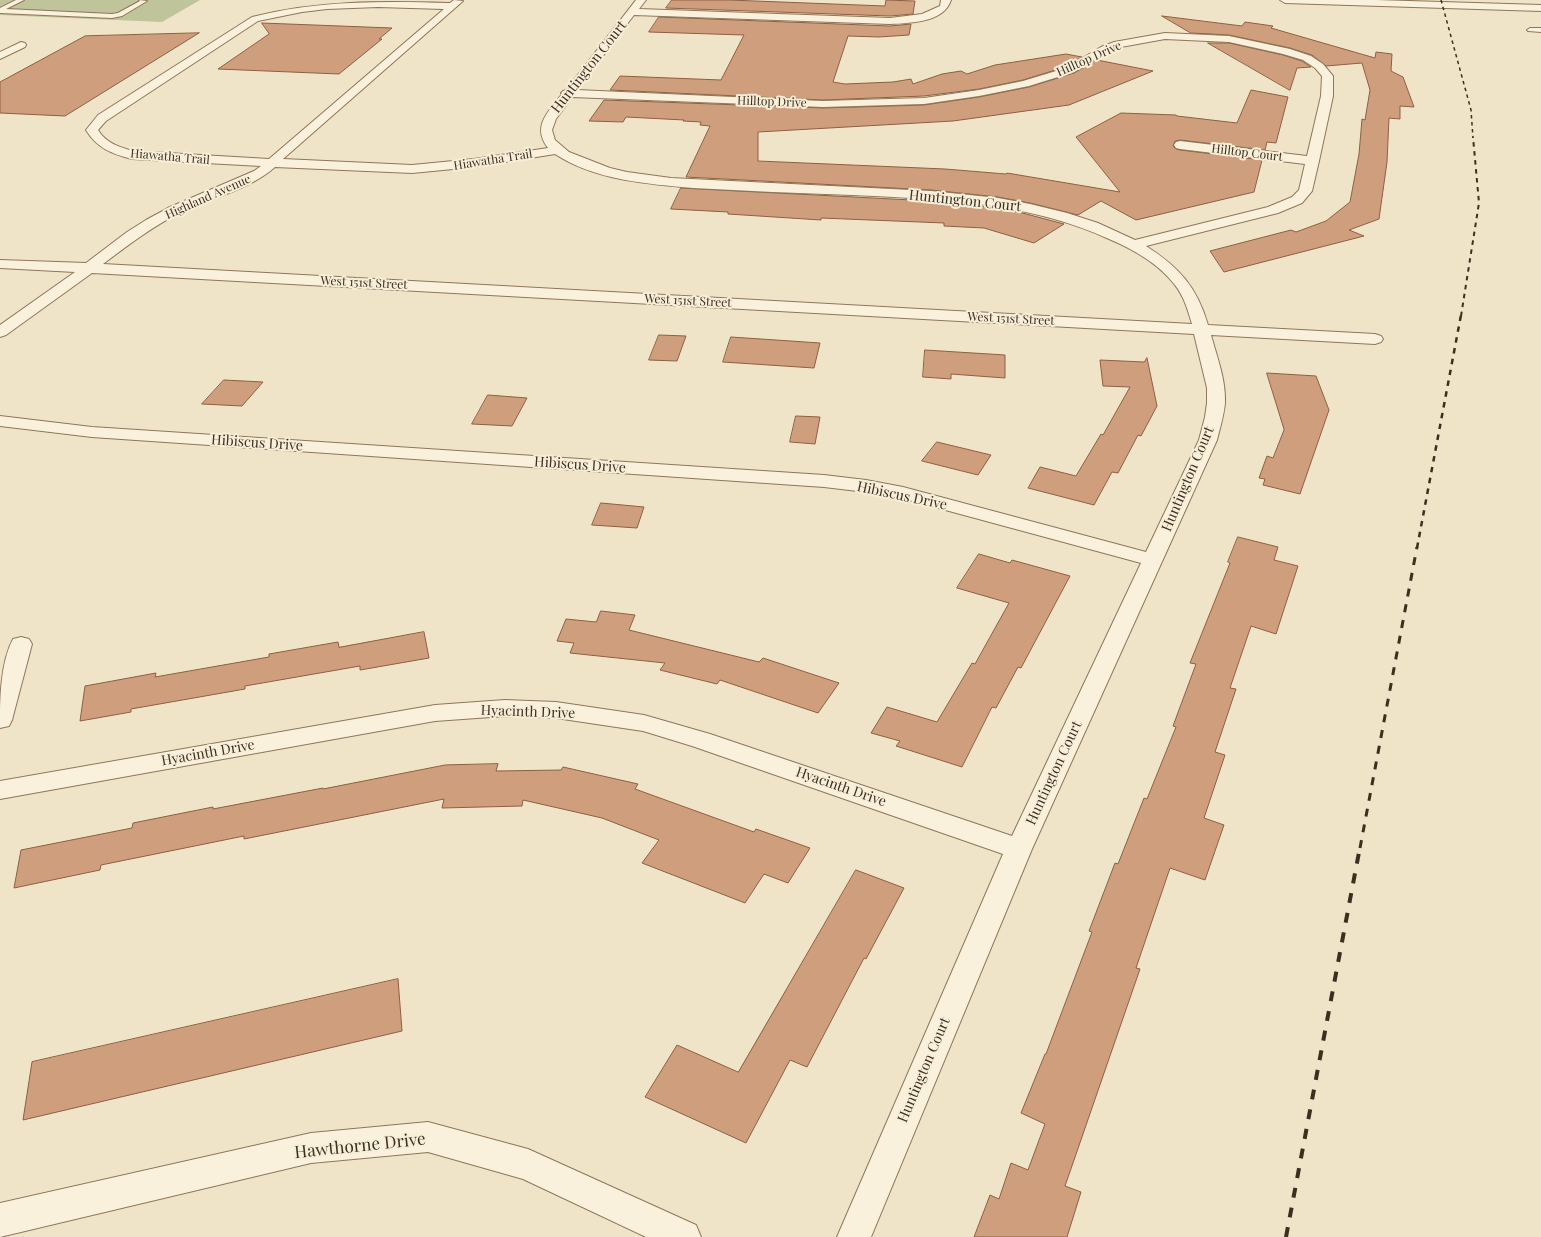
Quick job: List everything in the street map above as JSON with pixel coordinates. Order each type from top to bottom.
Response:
[{"type":"street","name":"Huntington Court","points":[[641,0],[567,93],[546,124],[545,135],[556,150],[581,164],[604,171],[637,178],[689,183],[939,196],[1007,203],[1066,217],[1110,233],[1133,245],[1163,266],[1182,285],[1189,297],[1202,330],[1214,383],[1216,402],[1214,420],[1208,440],[1018,849],[854,1237]]},
{"type":"street","points":[[632,12],[890,21],[916,19],[934,14],[944,7],[946,0]]},
{"type":"street","points":[[1286,0],[1358,1],[1541,8]]},
{"type":"street","name":"Highland Avenue","points":[[0,332],[90,268],[132,235],[151,223],[175,210],[259,174],[274,163],[456,3]]},
{"type":"street","name":"Hiawatha Trail","points":[[456,3],[323,4],[294,7],[267,14],[255,19],[102,118],[92,130],[98,140],[114,150],[132,156],[274,163],[422,169],[460,166],[556,150]]},
{"type":"street","name":"Hilltop Drive","points":[[567,93],[824,104],[924,101],[979,93],[1025,84],[1070,70],[1110,47],[1143,39],[1165,36],[1229,39],[1286,51],[1307,58],[1319,66],[1328,76],[1327,96],[1305,191],[1297,200],[1282,207],[1133,245]]},
{"type":"street","points":[[0,43],[21,45],[0,56]]},
{"type":"street","name":"Hilltop Court","points":[[1180,145],[1313,161]]},
{"type":"street","name":"West 151st Street","points":[[0,264],[1375,340]]},
{"type":"street","name":"Hibiscus Drive","points":[[0,421],[100,433],[866,486],[903,493],[1153,560]]},
{"type":"street","points":[[0,720],[22,644]]},
{"type":"street","name":"Hyacinth Drive","points":[[0,790],[435,713],[505,708],[556,710],[644,723],[701,740],[1018,849]]},
{"type":"street","name":"Hawthorne Drive","points":[[0,1220],[311,1148],[428,1137],[528,1165],[684,1237]]},
{"type":"lane","points":[[0,11],[21,0]]},
{"type":"lane","points":[[0,11],[112,16],[120,14],[144,1],[142,0]]},
{"type":"lane","points":[[1530,30],[1541,30]]},
{"type":"green space","points":[[0,0],[200,0],[162,22],[0,15]]},
{"type":"building","points":[[672,0],[729,0],[885,6],[886,0],[915,1],[913,14],[890,16],[666,8]]},
{"type":"building","points":[[1162,16],[1242,26],[1245,22],[1273,26],[1271,28],[1375,58],[1376,52],[1392,54],[1391,71],[1403,77],[1414,107],[1400,106],[1400,119],[1389,118],[1387,162],[1379,219],[1349,230],[1364,236],[1224,272],[1210,251],[1291,230],[1296,232],[1326,221],[1350,202],[1359,154],[1362,119],[1365,120],[1370,90],[1362,63],[1326,66],[1312,55],[1290,48],[1229,35],[1191,33]]},
{"type":"building","points":[[659,17],[890,26],[911,24],[909,35],[879,37],[848,36],[833,82],[845,84],[893,82],[911,79],[913,84],[942,74],[961,71],[967,74],[995,65],[1066,54],[1082,57],[1065,67],[1023,80],[979,89],[924,96],[823,100],[610,90],[620,76],[721,80],[744,35],[649,32]]},
{"type":"building","points":[[262,23],[392,28],[379,39],[382,39],[339,74],[218,69],[269,34]]},
{"type":"building","points":[[199,33],[65,116],[0,113],[0,82],[85,36]]},
{"type":"building","points":[[1208,43],[1229,43],[1283,55],[1302,61],[1311,67],[1297,68],[1290,90]]},
{"type":"building","points":[[1097,60],[1153,71],[1069,105],[953,121],[758,132],[758,161],[1007,173],[1120,192],[1076,137],[1121,113],[1176,115],[1237,123],[1251,90],[1288,97],[1276,143],[1267,142],[1265,150],[1180,140],[1175,141],[1173,146],[1180,150],[1262,160],[1254,192],[1136,220],[1101,201],[1078,215],[998,197],[931,190],[686,177],[710,126],[700,125],[701,122],[683,121],[684,120],[626,117],[623,122],[589,121],[604,100],[823,108],[924,105],[979,97],[1029,87],[1074,73]]},
{"type":"building","points":[[681,188],[950,202],[1015,211],[1064,224],[1034,243],[984,228],[944,226],[944,223],[821,218],[821,220],[671,209]]},
{"type":"building","points":[[659,335],[686,336],[677,361],[649,360]]},
{"type":"building","points":[[731,337],[820,343],[814,368],[723,362]]},
{"type":"building","points":[[925,350],[1005,355],[1005,378],[951,374],[951,379],[923,377]]},
{"type":"building","points":[[1147,358],[1157,406],[1141,436],[1138,435],[1118,473],[1112,472],[1094,505],[1028,488],[1040,467],[1076,476],[1101,434],[1103,435],[1130,387],[1103,386],[1100,360],[1144,362]]},
{"type":"building","points":[[1267,373],[1316,376],[1329,410],[1300,494],[1263,485],[1265,479],[1259,478],[1267,456],[1273,458],[1284,430]]},
{"type":"building","points":[[224,380],[263,382],[242,406],[202,404]]},
{"type":"building","points":[[488,395],[527,398],[512,426],[472,424]]},
{"type":"building","points":[[796,416],[820,417],[815,444],[790,442]]},
{"type":"building","points":[[937,442],[991,455],[978,475],[922,461]]},
{"type":"building","points":[[601,503],[644,507],[637,528],[592,525]]},
{"type":"building","points":[[1238,537],[1278,547],[1274,560],[1298,566],[1276,634],[1251,626],[1230,688],[1236,689],[1215,752],[1225,755],[1204,818],[1224,825],[1205,880],[1170,868],[1136,968],[1140,969],[1065,1186],[1081,1192],[1067,1237],[974,1237],[990,1195],[999,1199],[1011,1163],[1028,1170],[1045,1124],[1021,1113],[1046,1054],[1092,932],[1089,931],[1115,863],[1118,864],[1144,798],[1147,799],[1176,727],[1173,726],[1196,664],[1190,663],[1230,563],[1228,562]]},
{"type":"building","points":[[979,554],[1010,563],[1012,560],[1070,576],[1021,668],[1018,667],[996,708],[992,707],[962,767],[896,746],[900,741],[871,733],[887,707],[937,722],[972,663],[975,664],[1009,603],[957,588]]},
{"type":"building","points":[[601,611],[635,615],[629,630],[759,662],[763,658],[839,683],[818,713],[720,680],[717,684],[660,670],[665,663],[570,653],[574,643],[557,641],[566,619],[596,622]]},
{"type":"building","points":[[424,632],[429,658],[360,670],[360,666],[245,686],[245,689],[131,709],[131,712],[80,721],[85,686],[156,673],[155,677],[269,657],[269,654],[338,642],[339,647]]},
{"type":"building","points":[[498,764],[496,771],[561,770],[563,767],[638,784],[635,789],[754,832],[756,829],[810,848],[788,883],[764,874],[745,903],[642,863],[659,840],[602,818],[523,800],[522,806],[442,808],[444,799],[244,839],[244,836],[101,865],[100,870],[14,888],[21,850],[132,828],[133,823],[213,807],[213,809],[323,789],[445,765]]},
{"type":"building","points":[[856,870],[904,888],[866,959],[864,958],[807,1067],[790,1060],[746,1143],[645,1097],[677,1045],[738,1072]]},
{"type":"building","points":[[398,979],[402,1031],[23,1120],[32,1062]]},
{"type":"railway","points":[[1441,0],[1471,110],[1473,138]]},
{"type":"railway","points":[[1461,316],[1479,203],[1473,137]]},
{"type":"railway","points":[[1417,548],[1461,315]]},
{"type":"railway","points":[[1360,848],[1417,547]]},
{"type":"railway","points":[[1286,1237],[1360,847]]}]
